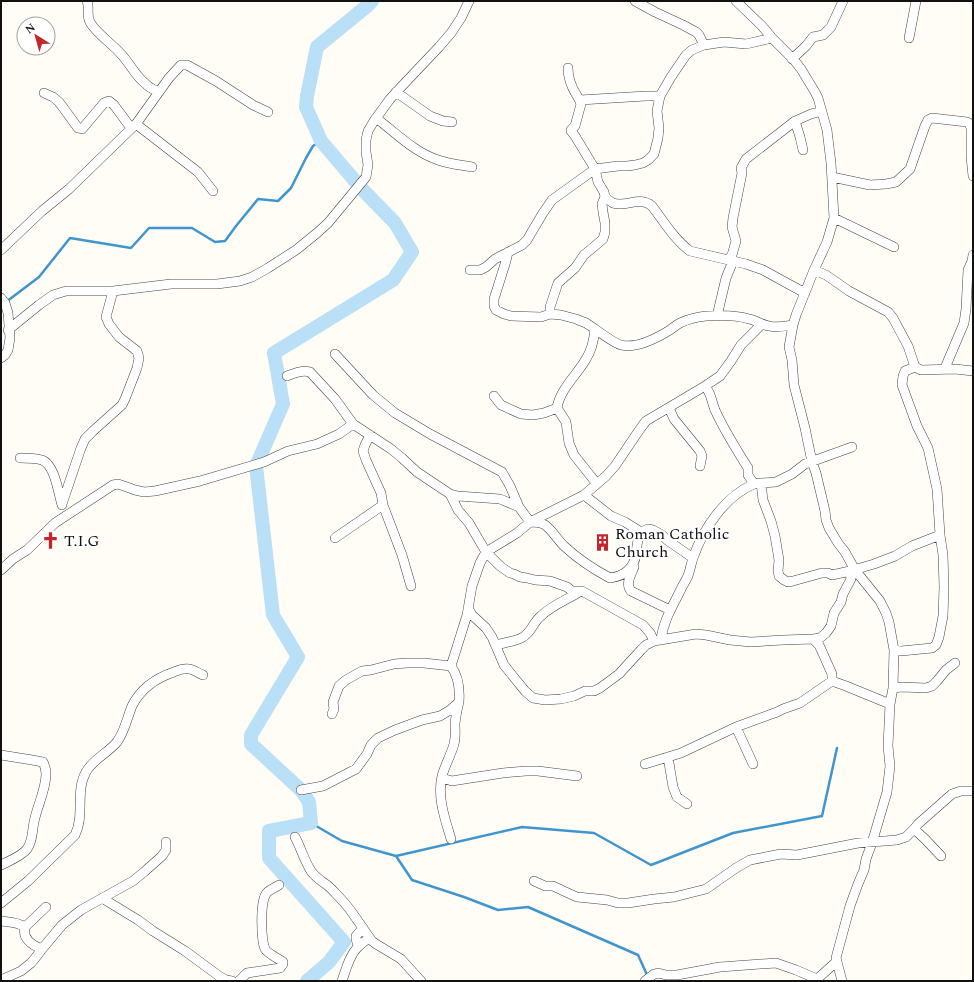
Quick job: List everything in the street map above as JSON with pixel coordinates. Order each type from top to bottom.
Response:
[{"type":"street","points":[[87,1],[89,7],[88,15],[90,22],[95,29],[122,55],[146,85],[159,92]]},
{"type":"street","points":[[8,330],[53,295],[66,291],[113,291],[171,284],[217,284],[240,281],[252,277],[296,250],[328,223],[366,177],[368,165],[366,140],[368,131],[396,92],[451,33],[461,18],[469,1]]},
{"type":"street","points":[[635,1],[696,32],[704,45]]},
{"type":"street","points":[[736,1],[762,26],[801,70],[818,98],[827,130],[832,163],[834,218],[827,242],[804,294],[793,325],[790,347],[794,385],[829,528],[845,552],[852,571],[880,601],[889,622],[894,650],[893,688],[890,704],[888,746],[890,766],[887,792],[864,870],[850,906],[836,958],[842,981]]},
{"type":"street","points":[[792,59],[813,37],[823,35],[831,27],[843,1]]},
{"type":"street","points":[[909,38],[916,1]]},
{"type":"street","points":[[470,270],[480,270],[496,259],[522,245],[527,240],[552,200],[595,169],[635,165],[643,163],[652,157],[658,138],[659,128],[657,111],[660,96],[674,71],[686,55],[692,50],[704,45],[724,42],[746,44],[772,38]]},
{"type":"street","points":[[1,250],[42,211],[69,189],[133,126],[181,65],[187,65],[268,112]]},
{"type":"street","points":[[550,314],[550,307],[558,283],[575,268],[587,252],[604,239],[605,224],[602,204],[605,197],[604,192],[598,182],[595,169],[571,131],[578,118],[580,100],[572,87],[568,74],[568,68]]},
{"type":"street","points":[[396,92],[430,116],[443,122],[452,122]]},
{"type":"street","points":[[44,93],[53,97],[59,102],[78,128],[82,129],[104,103],[108,101],[114,105],[133,126],[198,172],[213,191]]},
{"type":"street","points":[[580,100],[660,96]]},
{"type":"street","points":[[717,316],[736,242],[732,226],[743,164],[753,153],[795,121],[822,111]]},
{"type":"street","points":[[376,118],[424,154],[440,161],[472,167]]},
{"type":"street","points":[[832,177],[870,185],[896,182],[910,169],[925,126],[928,120],[932,118],[969,123],[971,128],[973,176]]},
{"type":"street","points":[[795,121],[803,150]]},
{"type":"street","points":[[605,197],[613,203],[620,204],[644,201],[648,202],[684,247],[690,251],[731,260],[763,270],[783,280],[804,294]]},
{"type":"street","points":[[834,218],[894,247]]},
{"type":"street","points":[[508,252],[494,299],[494,306],[496,310],[511,316],[541,317],[550,314],[576,319],[586,323],[621,345],[638,344],[652,339],[680,323],[695,318],[717,316],[743,317],[768,326],[777,327],[793,325]]},
{"type":"street","points":[[945,368],[964,323],[968,270],[973,259]]},
{"type":"street","points":[[814,270],[888,312],[893,318],[908,346],[915,367],[921,370],[945,368],[973,371]]},
{"type":"street","points":[[62,504],[85,439],[122,405],[138,363],[139,358],[137,351],[119,337],[109,324],[106,317],[113,291]]},
{"type":"street","points":[[1,298],[5,303],[8,313],[8,330],[10,338],[8,350],[1,358]]},
{"type":"street","points":[[451,666],[467,615],[472,586],[480,563],[486,552],[517,533],[530,522],[584,495],[615,466],[646,421],[720,376],[741,345],[762,324]]},
{"type":"street","points":[[595,329],[591,349],[587,358],[558,400],[557,408],[566,422],[569,443],[574,455],[597,484]]},
{"type":"street","points":[[335,354],[373,395],[395,413],[430,434],[502,472],[519,507],[530,522]]},
{"type":"street","points":[[894,650],[900,651],[932,648],[936,645],[939,637],[943,616],[943,555],[935,474],[928,448],[917,426],[902,385],[905,371],[915,367]]},
{"type":"street","points":[[287,376],[304,370],[310,372],[335,399],[353,424],[402,458],[417,472],[450,494],[500,499],[519,507]]},
{"type":"street","points":[[705,386],[710,392],[715,410],[726,432],[748,468],[748,475],[758,483],[775,536],[779,560],[779,576],[784,580],[788,582],[822,573],[832,575],[852,571],[889,559],[912,546],[940,535]]},
{"type":"street","points":[[494,396],[501,405],[521,414],[533,415],[557,408]]},
{"type":"street","points":[[669,408],[674,419],[700,451],[702,456],[700,466]]},
{"type":"street","points":[[1,570],[13,559],[27,550],[55,523],[113,485],[118,484],[144,492],[200,481],[264,462],[288,451],[317,444],[330,439],[353,424]]},
{"type":"street","points":[[370,435],[363,451],[381,493],[383,505],[402,555],[411,586]]},
{"type":"street","points":[[657,641],[670,610],[688,576],[700,540],[720,510],[735,495],[758,483],[776,482],[792,474],[805,464],[852,447]]},
{"type":"street","points":[[20,458],[40,459],[46,462],[54,475],[66,516]]},
{"type":"street","points":[[450,494],[458,510],[469,523],[486,552],[500,566],[510,573],[520,577],[550,581],[567,587],[572,591],[582,591],[643,625],[657,641]]},
{"type":"street","points":[[584,495],[611,516],[625,522],[641,532]]},
{"type":"street","points":[[336,538],[383,505]]},
{"type":"street","points":[[530,522],[539,522],[547,527],[575,556],[598,572],[610,578],[621,576],[627,572],[636,555],[639,536],[641,532],[648,529],[662,535],[693,558]]},
{"type":"street","points":[[633,563],[634,567],[628,584],[631,591],[670,610]]},
{"type":"street","points":[[468,608],[472,615],[486,628],[496,645],[504,665],[525,691],[533,698],[545,700],[561,699],[574,696],[585,691],[594,691],[600,688],[619,674],[646,645],[657,641],[696,634],[751,642],[820,638],[831,626],[834,613],[841,602],[843,594],[851,579],[852,571]]},
{"type":"street","points":[[496,645],[522,638],[527,635],[539,617],[548,610],[582,591]]},
{"type":"street","points":[[813,639],[824,656],[832,674],[832,682]]},
{"type":"street","points":[[332,714],[334,709],[333,702],[339,686],[346,680],[362,672],[394,664],[407,663],[451,666],[458,680],[460,692],[456,715],[455,735],[442,778],[441,796],[442,806],[451,839]]},
{"type":"street","points":[[893,688],[926,688],[932,686],[946,670],[955,663]]},
{"type":"street","points":[[1,903],[28,881],[78,831],[81,790],[86,772],[95,761],[117,741],[126,726],[133,704],[146,687],[160,677],[183,669],[191,669],[202,675]]},
{"type":"street","points":[[645,764],[681,753],[736,727],[800,703],[832,682],[846,686],[890,704]]},
{"type":"street","points":[[301,790],[323,786],[356,769],[367,754],[371,745],[378,738],[422,720],[440,716],[459,702]]},
{"type":"street","points":[[736,727],[753,764]]},
{"type":"street","points":[[1,755],[43,762],[46,767],[46,774],[33,822],[30,844],[27,850],[1,865]]},
{"type":"street","points":[[668,757],[673,788],[677,797],[687,804]]},
{"type":"street","points":[[442,778],[452,781],[526,771],[577,776]]},
{"type":"street","points":[[534,881],[544,886],[553,886],[577,896],[618,903],[674,897],[706,889],[750,860],[781,854],[797,855],[858,843],[897,840],[906,837],[918,824],[952,794],[961,791],[973,791]]},
{"type":"street","points":[[914,829],[941,856]]},
{"type":"street","points":[[295,837],[312,872],[341,899],[370,938],[376,944],[401,959],[421,981]]},
{"type":"street","points":[[1,980],[21,971],[36,957],[62,924],[81,910],[132,881],[144,872],[162,856],[166,850],[166,842]]},
{"type":"street","points":[[239,981],[247,973],[280,968],[283,964],[283,962],[266,950],[262,940],[263,902],[266,893],[279,885]]},
{"type":"street","points":[[102,898],[185,951],[219,976],[226,980],[232,981]]},
{"type":"street","points":[[42,949],[35,946],[26,937],[24,932],[25,927],[46,907]]},
{"type":"street","points":[[1,921],[21,924],[25,927]]},
{"type":"street","points":[[358,946],[356,936],[363,928]]},
{"type":"street","points":[[342,981],[352,955],[358,946],[370,938]]},
{"type":"street","points":[[645,981],[654,974],[666,976],[720,967],[776,963],[796,970],[816,980],[836,962]]},
{"type":"waterway","points":[[307,981],[329,962],[344,942],[269,858],[269,831],[311,823],[309,802],[301,790],[251,744],[251,735],[298,657],[273,615],[256,466],[283,404],[274,353],[393,280],[412,252],[395,223],[362,189],[321,141],[306,107],[317,47],[372,1]]},
{"type":"waterway","points":[[6,302],[39,277],[70,238],[131,248],[149,228],[192,228],[215,242],[225,241],[258,199],[278,201],[291,188],[313,146],[321,141]]},
{"type":"waterway","points":[[311,823],[342,841],[396,856],[522,827],[594,833],[651,865],[733,833],[822,816],[837,748]]},
{"type":"waterway","points":[[396,856],[412,880],[498,910],[528,907],[638,955],[648,977]]},
{"type":"place","name":"T.I.G","points":[[51,540]]},
{"type":"place","name":"Roman Catholic Church","points":[[602,542]]}]
